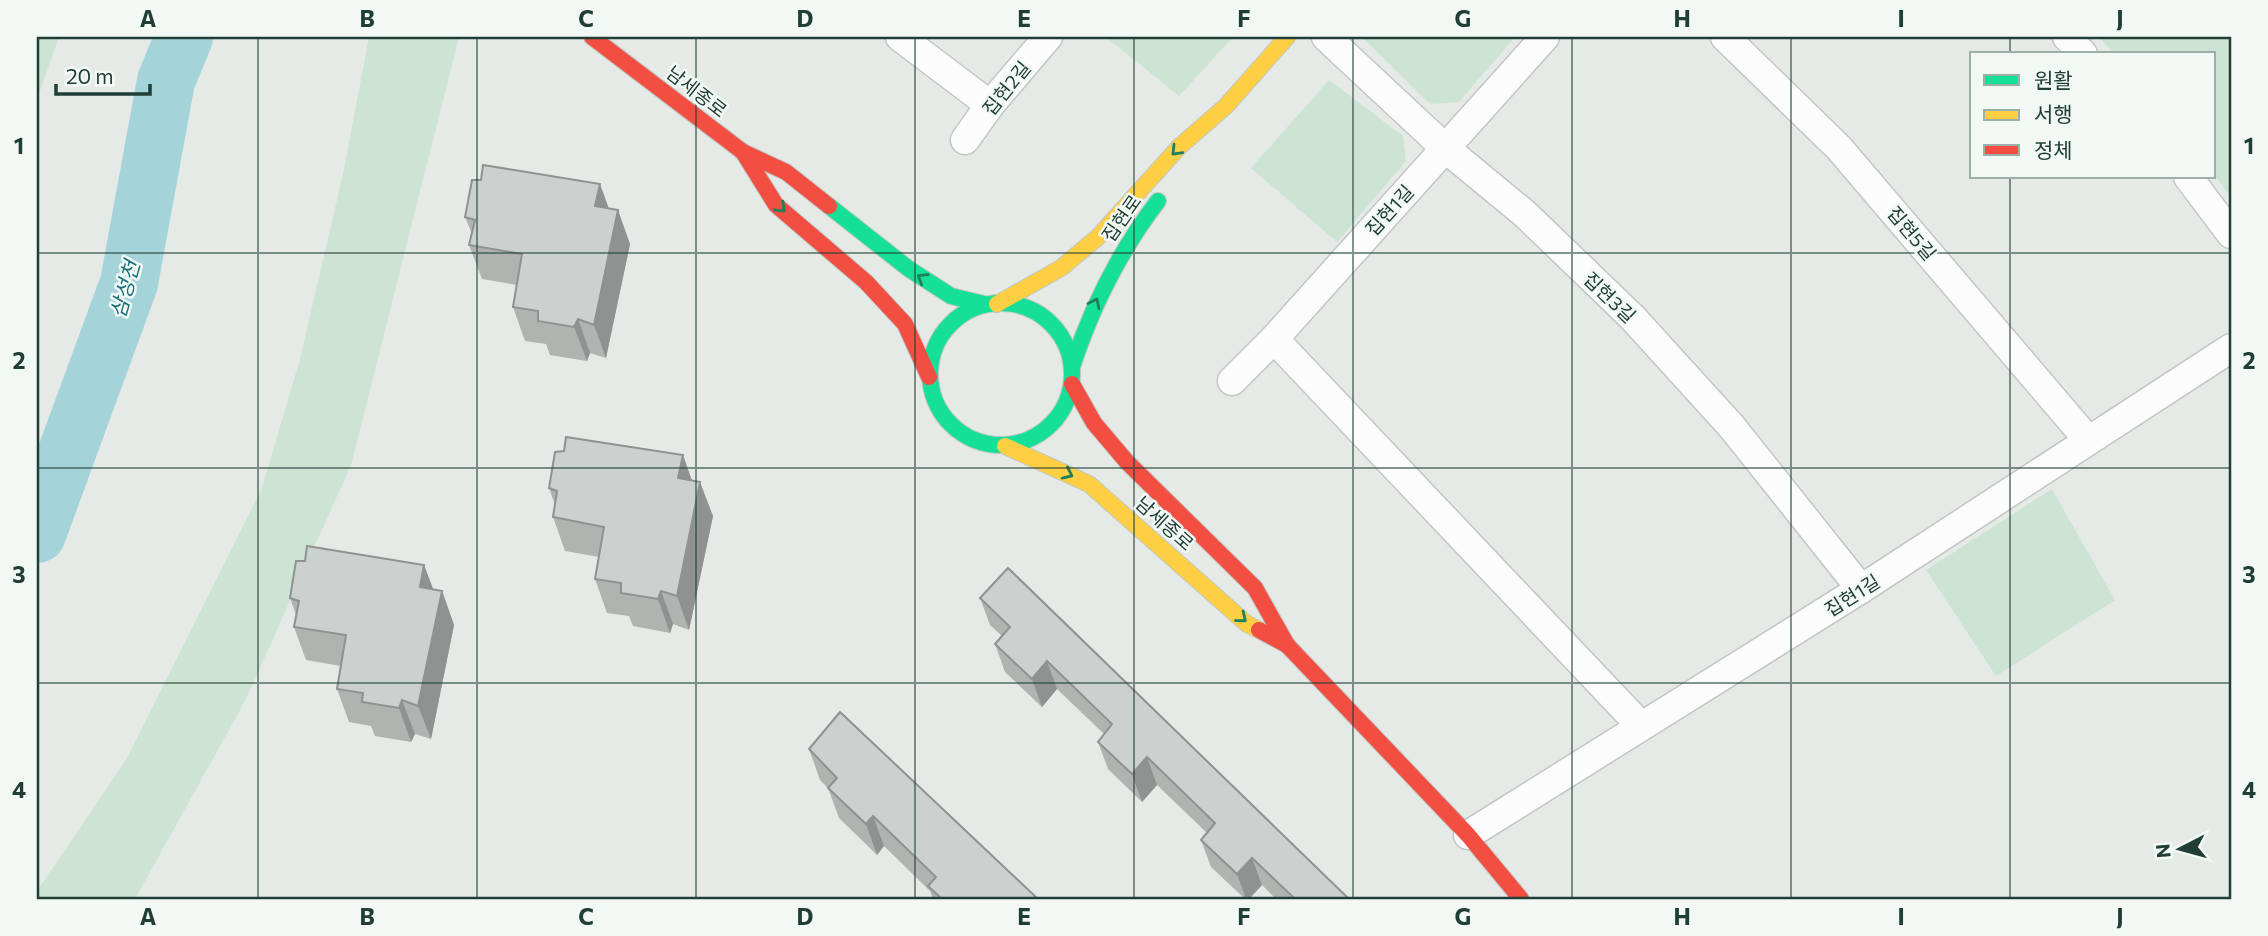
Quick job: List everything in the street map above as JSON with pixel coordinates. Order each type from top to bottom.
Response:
[{"type":"street","points":[[901,37],[990,105]]},
{"type":"street","name":"집현2길","points":[[965,140],[990,105],[1048,37]]},
{"type":"street","name":"집현로","points":[[991,304],[1061,268],[1098,236],[1179,147],[1226,106],[1287,37]]},
{"type":"street","name":"집현3길","points":[[1326,37],[1444,148],[1525,214],[1632,317],[1732,427],[1861,589]]},
{"type":"street","name":"집현1길","points":[[1232,381],[1274,339],[1545,37]]},
{"type":"street","name":"집현5길","points":[[1726,37],[1839,148],[2088,440]]},
{"type":"street","points":[[2067,37],[2080,52]]},
{"type":"street","name":"남세종로","points":[[597,38],[743,152],[786,172],[909,269],[951,296],[991,304]]},
{"type":"street","name":"집현로","points":[[1199,152],[1226,106]]},
{"type":"street","name":"남세종로","points":[[743,152],[776,205],[866,282],[905,324],[929,376]]},
{"type":"street","points":[[2189,178],[2231,234]]},
{"type":"street","name":"집현로","points":[[1072,376],[1087,318],[1112,268],[1167,191]]},
{"type":"street","points":[[1009,303],[1032,309],[1052,324],[1069,352],[1072,376],[1060,414],[1049,427],[1036,437],[1005,446],[989,445],[966,437],[947,421],[934,400],[929,376],[933,352],[944,331],[962,314],[991,304],[1009,303]]},
{"type":"street","points":[[1274,339],[1641,726]]},
{"type":"street","name":"집현1길","points":[[1468,835],[1861,589],[2231,348]]},
{"type":"street","name":"남세종로","points":[[1072,376],[1094,423],[1127,462],[1255,588],[1287,645],[1468,835],[1521,899]]},
{"type":"street","name":"남세종로","points":[[1005,446],[1089,484],[1247,624],[1287,645]]},
{"type":"green space","points":[[37,37],[59,37],[37,99]]},
{"type":"green space","points":[[369,37],[459,37],[351,465],[245,701],[135,899],[37,899],[37,891],[126,760],[262,488],[300,359],[343,174]]},
{"type":"green space","points":[[1106,37],[1233,37],[1179,96]]},
{"type":"green space","points":[[1362,37],[1515,37],[1459,102],[1430,104]]},
{"type":"green space","points":[[2099,37],[2231,37],[2231,196],[2216,177],[2216,52],[2112,52]]},
{"type":"green space","points":[[1329,80],[1403,136],[1406,161],[1337,242],[1251,168]]},
{"type":"green space","points":[[2052,489],[2115,600],[1996,676],[1926,570]]},
{"type":"building","points":[[483,165],[600,184],[595,206],[618,210],[594,325],[578,319],[574,327],[538,321],[538,311],[513,307],[522,254],[469,245],[475,220],[465,217],[472,180],[481,180]]},
{"type":"building","points":[[566,437],[683,455],[678,478],[700,482],[677,596],[661,591],[658,599],[621,593],[621,583],[595,579],[604,527],[553,517],[557,491],[549,488],[555,452],[564,451]]},
{"type":"building","points":[[307,546],[424,565],[420,587],[442,591],[418,706],[402,700],[399,708],[362,702],[363,693],[337,689],[346,635],[294,627],[299,601],[290,598],[296,561],[305,561]]},
{"type":"building","points":[[1008,568],[1349,899],[1295,899],[1252,858],[1237,874],[1201,840],[1215,823],[1147,757],[1132,774],[1098,742],[1112,724],[1047,661],[1032,679],[995,644],[1010,627],[980,598]]},
{"type":"building","points":[[840,712],[1038,899],[942,899],[928,886],[936,877],[873,816],[866,824],[828,788],[837,778],[809,749]]},
{"type":"waterway","name":"삼성천","points":[[37,534],[129,283],[166,81],[184,37]]},
{"type":"traffic: fast","points":[[1072,367],[1108,280],[1158,201]]},
{"type":"traffic: fast","points":[[829,206],[909,269],[951,296],[984,304]]},
{"type":"traffic: fast","points":[[1001,303],[1028,308],[1051,324],[1067,347],[1072,374],[1067,401],[1051,424],[1028,440],[1001,445],[974,440],[951,424],[935,401],[930,374],[935,347],[951,324],[974,308],[1001,303]]},
{"type":"traffic: slow","points":[[997,304],[1061,268],[1098,237],[1179,147],[1226,106],[1287,37]]},
{"type":"traffic: slow","points":[[1005,446],[1089,484],[1247,624],[1259,630]]},
{"type":"traffic: jam","points":[[592,37],[743,152],[786,172],[829,206]]},
{"type":"traffic: jam","points":[[743,152],[776,205],[866,282],[905,324],[929,377]]},
{"type":"traffic: jam","points":[[1072,384],[1094,423],[1127,462],[1255,588],[1287,645],[1259,630]]},
{"type":"traffic: jam","points":[[1287,645],[1468,835],[1521,899]]}]
